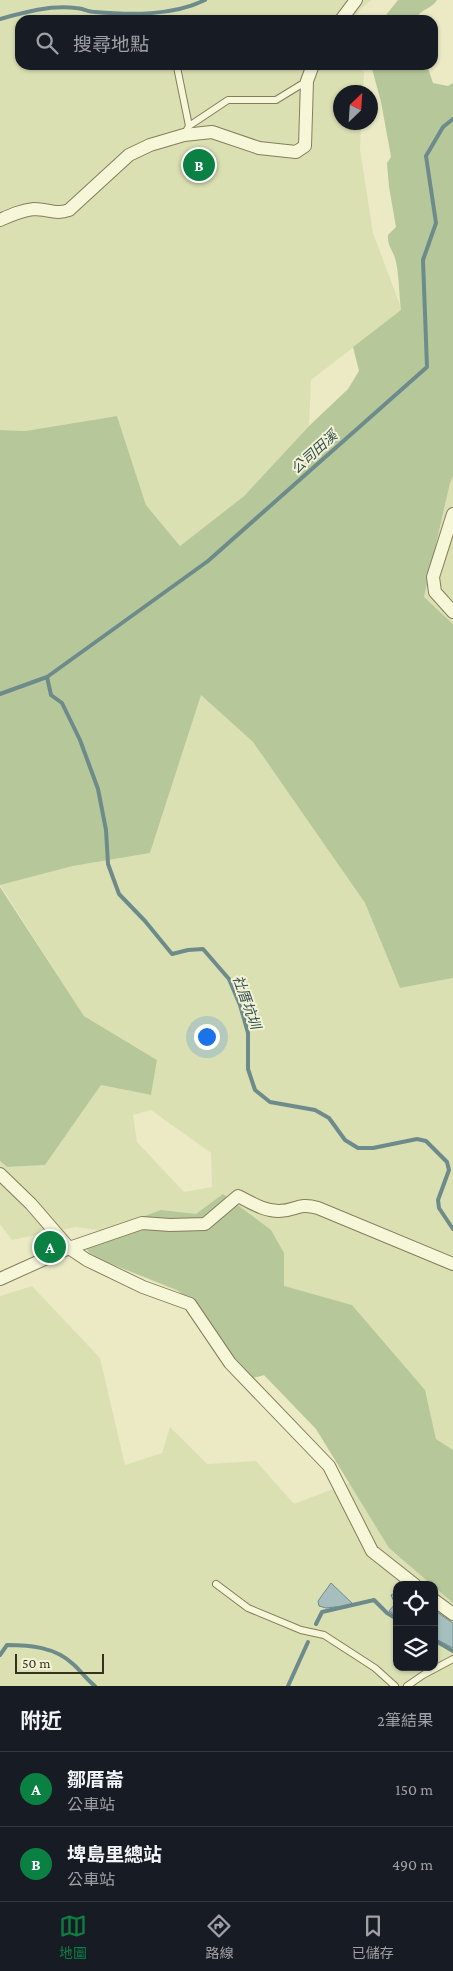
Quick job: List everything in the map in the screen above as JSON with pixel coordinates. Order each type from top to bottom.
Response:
[{"type":"street","points":[[345,15],[356,0]]},
{"type":"street","points":[[0,220],[13,214],[33,209],[59,213],[69,210],[130,155],[187,130],[212,132],[259,148],[296,152],[304,146],[307,81],[311,70]]},
{"type":"street","points":[[453,514],[433,577],[435,592],[453,612]]},
{"type":"street","points":[[0,1174],[69,1248],[87,1260],[143,1287],[190,1304],[230,1363],[329,1466],[372,1551],[410,1581]]},
{"type":"street","points":[[0,1279],[69,1248],[142,1223],[170,1226],[204,1224],[238,1196],[263,1209],[281,1211],[305,1204],[318,1208],[453,1264]]},
{"type":"street","points":[[438,1603],[453,1614]]},
{"type":"lane","points":[[177,70],[187,130],[228,100],[276,100],[307,81]]},
{"type":"lane","points":[[216,1584],[248,1608],[301,1630],[324,1635],[375,1668],[394,1686]]},
{"type":"lane","points":[[407,1686],[453,1659]]},
{"type":"green space","points":[[0,0],[372,0],[360,9],[357,15],[15,15],[15,70],[362,70],[364,72],[363,85],[333,85],[333,130],[361,130],[360,149],[373,233],[402,310],[311,380],[309,426],[244,496],[180,546],[146,505],[117,416],[25,431],[0,430]]},
{"type":"green space","points":[[398,0],[437,0],[419,15],[386,15]]},
{"type":"green space","points":[[372,70],[429,70],[433,83],[448,86],[453,83],[453,476],[424,597],[453,624],[453,978],[400,988],[365,903],[253,742],[201,695],[150,853],[73,866],[0,885],[0,430],[25,431],[117,416],[146,505],[180,546],[244,496],[309,426],[348,389],[359,371],[353,347],[401,310],[396,263],[388,238],[388,235],[396,227],[387,163],[391,157],[378,85]]},
{"type":"green space","points":[[453,476],[453,624],[424,597]]},
{"type":"green space","points":[[201,694],[253,742],[365,903],[400,988],[453,978],[453,1686],[0,1686],[0,1296],[32,1286],[100,1358],[125,1465],[162,1453],[170,1427],[207,1464],[256,1461],[294,1504],[349,1483],[316,1428],[264,1375],[249,1379],[188,1299],[181,1293],[94,1257],[88,1252],[104,1231],[76,1227],[12,1240],[0,1224],[0,1161],[7,1167],[45,1165],[101,1085],[151,1095],[157,1060],[84,1016],[0,885],[73,866],[150,853]],"holes":[[[151,1110],[211,1153],[212,1187],[184,1192],[137,1142],[133,1115]]]},
{"type":"green space","points":[[0,887],[84,1016],[157,1060],[151,1095],[101,1085],[45,1165],[7,1167],[0,1161]]},
{"type":"green space","points":[[223,1194],[271,1230],[284,1253],[284,1286],[352,1305],[425,1390],[436,1439],[453,1450],[453,1603],[438,1590],[438,1581],[427,1581],[389,1548],[316,1429],[264,1375],[249,1379],[188,1299],[177,1290],[94,1257],[86,1249],[104,1231],[161,1210],[196,1214]]},
{"type":"water","points":[[331,1583],[354,1605],[326,1608],[319,1606],[318,1601]]},
{"type":"water","points":[[438,1613],[453,1623],[453,1648],[438,1640]]},
{"type":"waterway","points":[[16,15],[57,7],[108,13],[137,14],[165,12],[205,0]]},
{"type":"waterway","points":[[0,19],[15,15]]},
{"type":"waterway","name":"公司田溪","points":[[0,694],[47,677],[208,561],[427,367],[423,260],[436,223],[426,156],[443,127],[453,119]]},
{"type":"waterway","name":"社厝坑圳","points":[[47,677],[51,695],[62,703],[80,740],[98,789],[106,830],[108,864],[119,894],[145,921],[172,954],[203,949],[229,979],[240,1005],[248,1033],[248,1069],[255,1090],[270,1102],[315,1110],[329,1118],[345,1140],[358,1148],[373,1148],[417,1139],[426,1141],[447,1162],[449,1170],[438,1200],[439,1208],[453,1229]]},
{"type":"waterway","points":[[316,1624],[322,1612],[374,1600],[393,1617]]},
{"type":"waterway","points":[[288,1686],[308,1642]]},
{"type":"waterway","points":[[438,1642],[453,1651]]},
{"type":"waterway","points":[[0,1655],[7,1645],[42,1648],[66,1658],[95,1686]]},
{"type":"place","name":"埤島里總站","points":[[199,165]]},
{"type":"place","name":"鄒厝崙","points":[[50,1247]]}]
